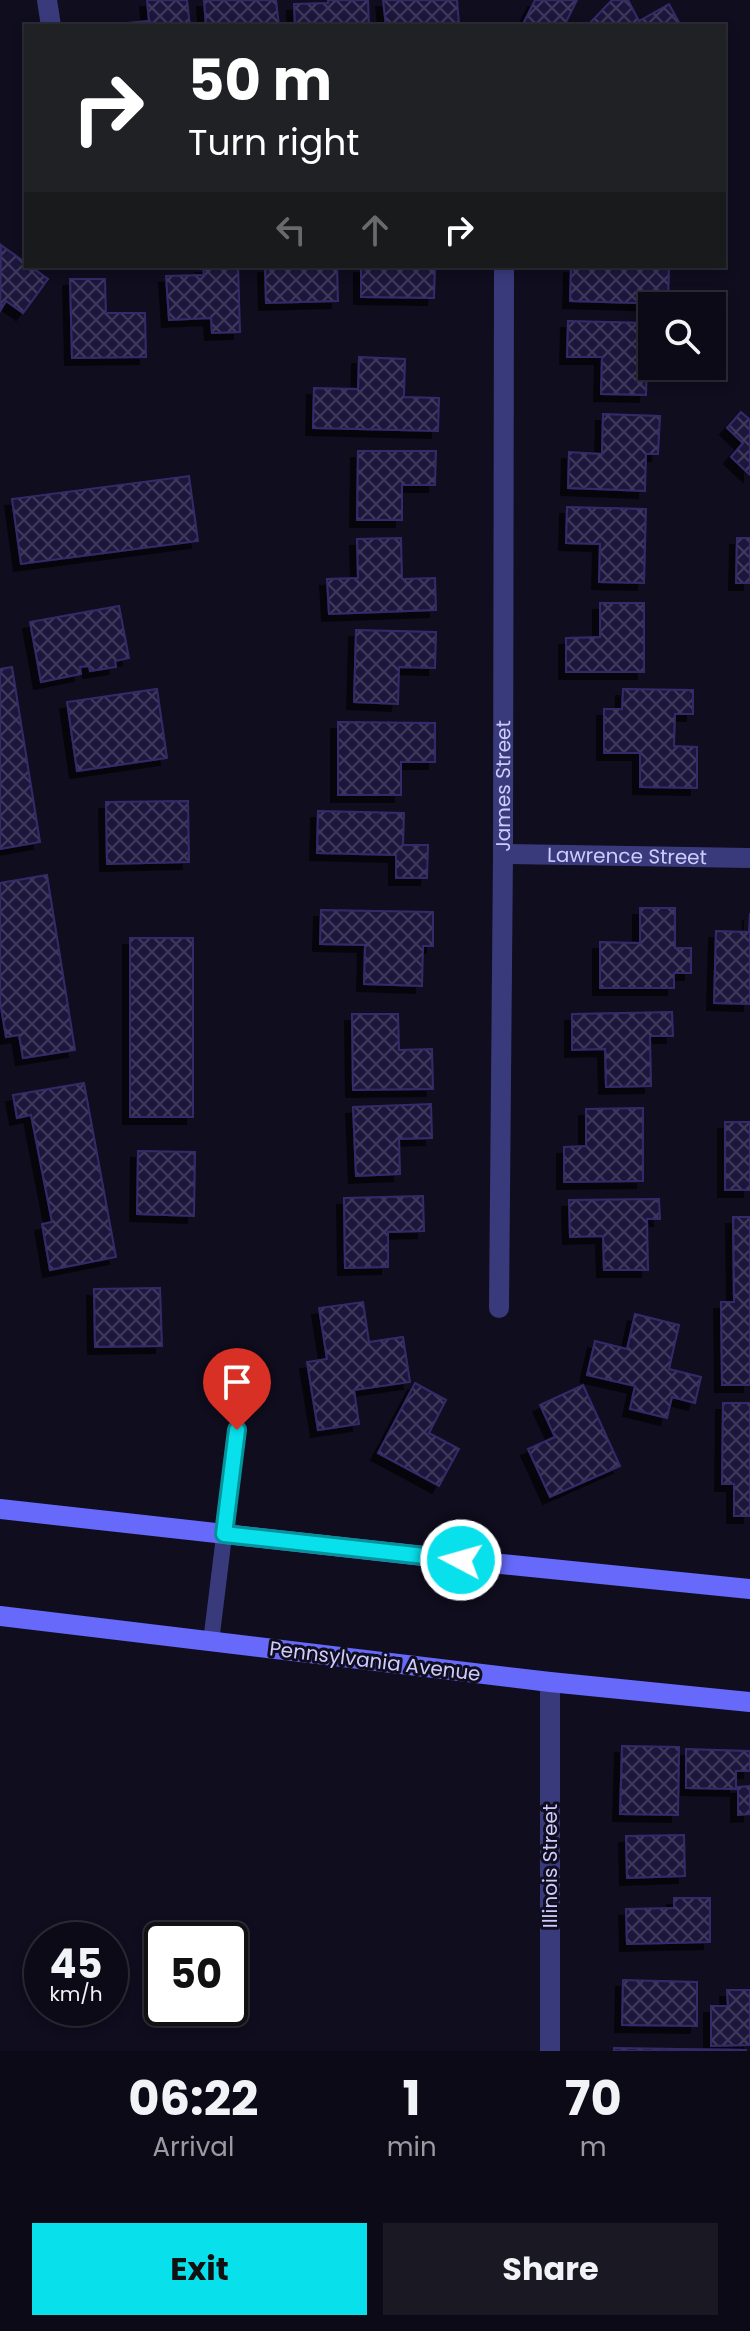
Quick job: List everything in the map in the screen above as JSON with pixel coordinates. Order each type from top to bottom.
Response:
[{"type":"main road","points":[[0,1509],[750,1589]]},
{"type":"main road","name":"Pennsylvania Avenue","points":[[0,1616],[550,1682],[750,1702]]},
{"type":"street","points":[[47,0],[51,24]]},
{"type":"street","name":"James Street","points":[[499,1308],[504,268]]},
{"type":"street","name":"Lawrence Street","points":[[503,854],[750,858]]},
{"type":"street","name":"Illinois Street","points":[[550,1682],[550,2051]]},
{"type":"lane","points":[[211,1642],[237,1430]]},
{"type":"building","points":[[147,0],[187,0],[190,24],[117,24],[149,21]]},
{"type":"building","points":[[204,0],[276,0],[279,24],[206,24]]},
{"type":"building","points":[[328,0],[368,0],[369,24],[295,24],[294,4],[328,3]]},
{"type":"building","points":[[383,0],[457,0],[459,24],[386,24]]},
{"type":"building","points":[[535,0],[577,0],[565,24],[523,24]]},
{"type":"building","points":[[612,0],[628,0],[639,21],[669,4],[680,24],[589,24]]},
{"type":"building","points":[[1,245],[24,262],[24,268],[33,268],[48,279],[23,313],[6,301],[0,311]]},
{"type":"building","points":[[203,268],[238,268],[240,332],[212,333],[211,318],[169,320],[166,276],[204,275]]},
{"type":"building","points":[[265,268],[337,268],[338,301],[266,303]]},
{"type":"building","points":[[361,268],[435,268],[434,298],[361,297]]},
{"type":"building","points":[[571,268],[669,268],[668,292],[638,292],[638,303],[570,301]]},
{"type":"building","points":[[70,279],[105,279],[106,313],[145,313],[146,357],[72,358]]},
{"type":"building","points":[[568,321],[638,323],[638,380],[646,380],[646,395],[601,394],[602,357],[567,357]]},
{"type":"building","points":[[359,357],[405,359],[404,397],[439,398],[438,431],[313,428],[314,388],[358,389]]},
{"type":"building","points":[[741,412],[750,420],[750,475],[731,457],[743,443],[727,428]]},
{"type":"building","points":[[603,414],[660,416],[658,454],[646,454],[645,491],[568,488],[569,452],[602,454]]},
{"type":"building","points":[[358,451],[436,451],[435,485],[402,485],[402,520],[357,520]]},
{"type":"building","points":[[189,476],[198,541],[21,564],[12,499]]},
{"type":"building","points":[[567,507],[646,509],[644,583],[599,582],[600,544],[566,543]]},
{"type":"building","points":[[401,538],[402,579],[435,578],[436,610],[329,614],[327,579],[358,578],[357,539]]},
{"type":"building","points":[[737,538],[750,538],[750,583],[736,583]]},
{"type":"building","points":[[600,603],[644,603],[644,672],[566,672],[566,638],[600,637]]},
{"type":"building","points":[[119,606],[129,658],[115,661],[116,667],[90,671],[89,666],[80,667],[81,674],[41,682],[30,622]]},
{"type":"building","points":[[356,630],[436,632],[435,668],[399,667],[398,704],[354,702]]},
{"type":"building","points":[[12,667],[40,842],[0,849],[0,669]]},
{"type":"building","points":[[157,689],[167,758],[77,771],[67,702]]},
{"type":"building","points":[[623,689],[693,690],[693,714],[675,714],[674,746],[697,747],[697,788],[640,787],[640,753],[604,753],[604,709],[622,709]]},
{"type":"building","points":[[338,722],[435,723],[435,762],[401,762],[401,795],[338,795]]},
{"type":"building","points":[[188,801],[189,862],[107,864],[106,802]]},
{"type":"building","points":[[318,811],[404,813],[403,845],[428,845],[427,878],[396,878],[396,855],[317,853]]},
{"type":"building","points":[[47,875],[75,1050],[23,1058],[19,1035],[6,1037],[0,1001],[0,883]]},
{"type":"building","points":[[640,908],[675,908],[675,948],[691,948],[691,973],[674,973],[674,988],[600,988],[600,942],[640,943]]},
{"type":"building","points":[[321,910],[433,912],[433,946],[423,946],[422,986],[364,984],[365,945],[320,944]]},
{"type":"building","points":[[750,913],[750,1004],[714,1003],[716,931],[749,932]]},
{"type":"building","points":[[130,938],[193,938],[193,1117],[130,1117]]},
{"type":"building","points":[[672,1012],[673,1036],[650,1036],[651,1086],[606,1087],[605,1049],[572,1050],[572,1014]]},
{"type":"building","points":[[352,1014],[398,1014],[399,1050],[432,1049],[433,1089],[353,1090]]},
{"type":"building","points":[[84,1083],[116,1257],[50,1270],[42,1224],[52,1222],[31,1115],[17,1118],[13,1095]]},
{"type":"building","points":[[431,1104],[432,1138],[399,1139],[400,1174],[356,1176],[353,1107]]},
{"type":"building","points":[[643,1108],[643,1181],[564,1182],[564,1147],[586,1146],[586,1109]]},
{"type":"building","points":[[725,1122],[750,1122],[750,1190],[725,1190]]},
{"type":"building","points":[[138,1151],[195,1152],[194,1216],[137,1214]]},
{"type":"building","points":[[423,1196],[424,1231],[388,1232],[388,1267],[345,1268],[344,1198]]},
{"type":"building","points":[[659,1199],[660,1219],[647,1219],[648,1270],[604,1270],[603,1236],[570,1237],[569,1200]]},
{"type":"building","points":[[733,1217],[750,1217],[750,1385],[722,1385],[721,1302],[734,1302]]},
{"type":"building","points":[[160,1288],[162,1346],[95,1347],[94,1289]]},
{"type":"building","points":[[363,1302],[369,1342],[403,1337],[410,1382],[354,1390],[359,1424],[318,1430],[307,1362],[327,1359],[319,1308]]},
{"type":"building","points":[[635,1314],[679,1325],[669,1369],[701,1377],[695,1403],[672,1397],[667,1418],[630,1409],[635,1386],[587,1375],[595,1341],[627,1349]]},
{"type":"building","points":[[415,1383],[446,1400],[429,1433],[459,1449],[439,1486],[378,1453]]},
{"type":"building","points":[[583,1385],[620,1466],[550,1497],[528,1449],[555,1437],[540,1405]]},
{"type":"building","points":[[723,1403],[750,1403],[750,1516],[734,1516],[734,1484],[722,1484]]},
{"type":"building","points":[[622,1746],[679,1747],[678,1815],[620,1814]]},
{"type":"building","points":[[686,1749],[750,1751],[750,1771],[736,1771],[736,1789],[686,1788]]},
{"type":"building","points":[[750,1786],[750,1814],[738,1815],[738,1787]]},
{"type":"building","points":[[684,1835],[685,1876],[627,1878],[626,1836]]},
{"type":"building","points":[[674,1898],[710,1898],[710,1942],[627,1944],[626,1909],[674,1908]]},
{"type":"building","points":[[623,1980],[697,1982],[697,2026],[622,2025]]},
{"type":"building","points":[[727,1990],[750,1990],[750,2045],[711,2046],[711,2006],[728,2006]]},
{"type":"building","points":[[614,2048],[746,2050],[746,2051],[614,2051]]},
{"type":"route","points":[[237,1430],[224,1534],[461,1560]]}]
